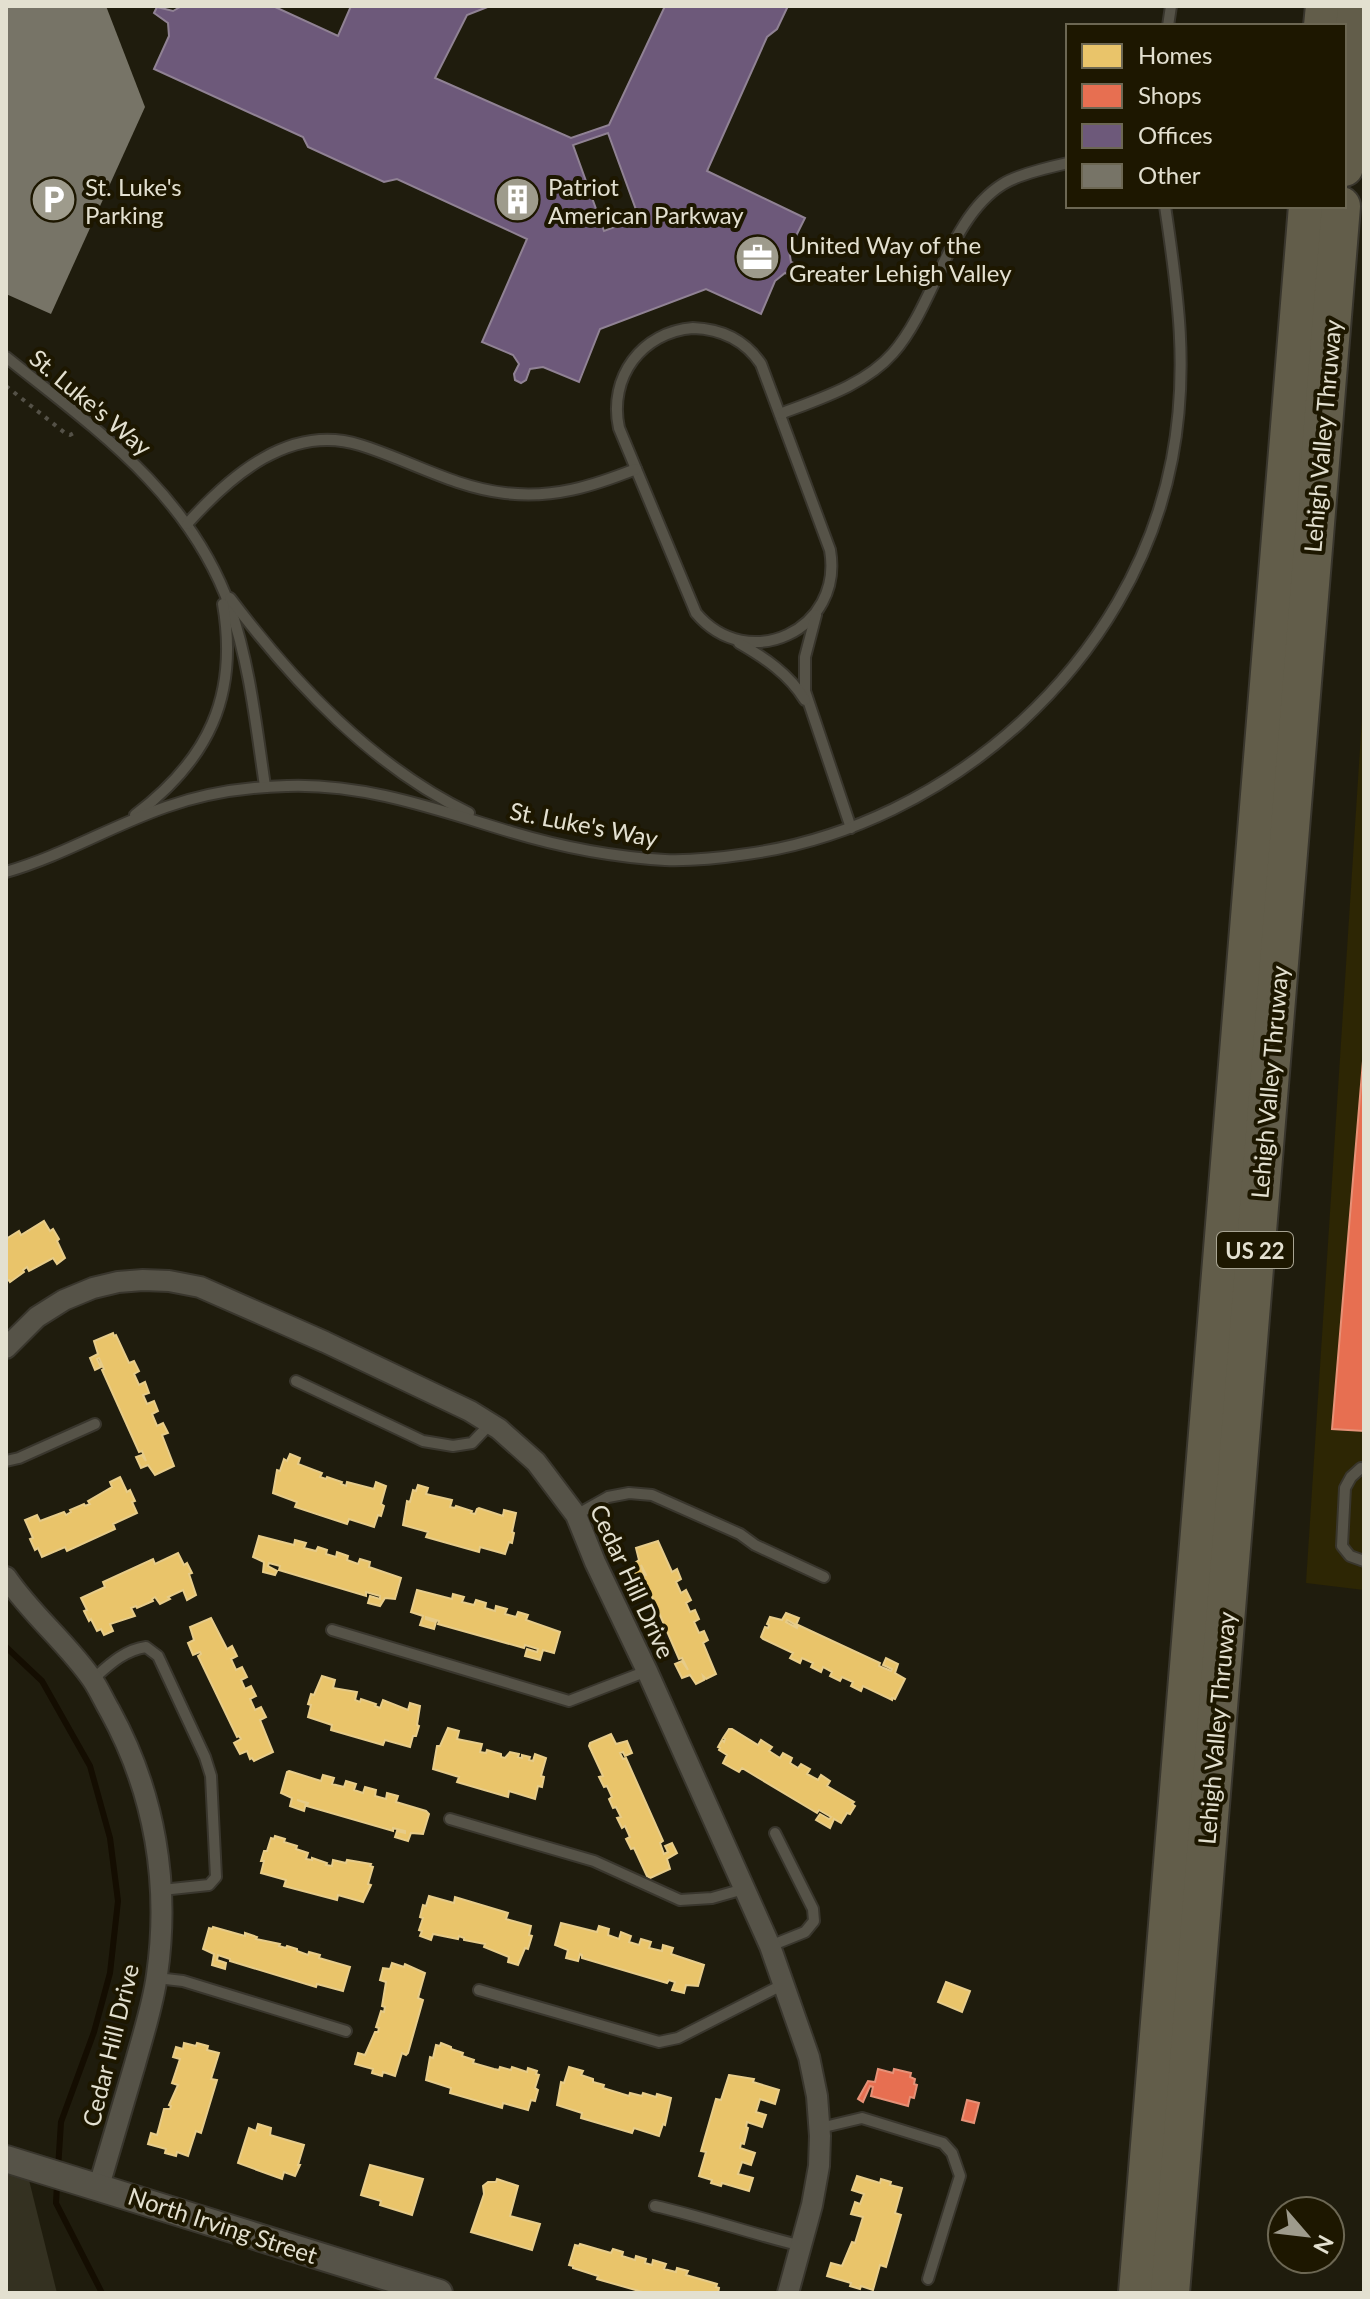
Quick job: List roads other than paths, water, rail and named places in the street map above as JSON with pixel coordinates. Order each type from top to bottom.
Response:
[{"type":"highway","points":[[1346,142],[1357,6]]},
{"type":"highway","name":"Lehigh Valley Thruway","points":[[1138,2293],[1308,208]]},
{"type":"highway","name":"Lehigh Valley Thruway","points":[[1170,2293],[1341,208]]},
{"type":"street","name":"Cedar Hill Drive","points":[[6,1348],[37,1317],[64,1300],[93,1288],[131,1281],[169,1281],[200,1287],[313,1336],[470,1411],[536,1462],[576,1515],[770,1946],[809,2057],[820,2128],[819,2166],[802,2246],[788,2293]]},
{"type":"street","name":"Cedar Hill Drive","points":[[6,1577],[92,1680],[137,1768],[158,1848],[162,1931],[157,1978],[99,2186]]},
{"type":"street","name":"North Irving Street","points":[[6,2159],[439,2293]]},
{"type":"lane","points":[[780,414],[834,393],[891,356],[916,321],[942,266],[984,198],[1005,182],[1066,164]]},
{"type":"lane","name":"St. Luke's Way","points":[[6,872],[191,799],[265,786],[307,786],[365,792],[415,803],[514,833],[599,852],[688,860],[780,849],[811,842],[887,813],[934,787],[977,760],[1050,693],[1083,654],[1113,608],[1146,542],[1172,458],[1180,401],[1182,345],[1165,208]]},
{"type":"lane","points":[[808,705],[794,684],[777,668],[702,620],[693,608],[618,421],[618,388],[626,369],[642,349],[670,332],[707,328],[723,332],[742,343],[764,369],[830,550],[830,581],[811,626],[804,685],[808,705],[851,828]]},
{"type":"lane","name":"St. Luke's Way","points":[[6,357],[141,469],[187,524],[212,568],[239,638],[255,715],[265,786]]},
{"type":"lane","points":[[187,524],[220,489],[261,460],[289,445],[315,440],[339,440],[360,445],[461,484],[505,493],[562,493],[592,486],[636,469]]},
{"type":"lane","points":[[107,832],[135,815],[163,792],[199,749],[213,725],[224,687],[228,643],[223,603],[212,568]]},
{"type":"lane","points":[[212,568],[243,616],[286,667],[357,738],[425,790],[514,833]]},
{"type":"lane","points":[[728,636],[751,643],[775,640],[801,627],[819,609]]},
{"type":"lane","points":[[296,1381],[423,1441],[453,1446],[472,1443],[490,1424]]},
{"type":"lane","points":[[6,1461],[95,1424]]},
{"type":"lane","points":[[1364,1469],[1361,1468],[1351,1477],[1345,1488],[1342,1546],[1350,1556],[1364,1561]]},
{"type":"lane","points":[[576,1515],[608,1497],[629,1493],[652,1495],[740,1534],[755,1545],[824,1577]]},
{"type":"lane","points":[[332,1630],[569,1701],[647,1671]]},
{"type":"lane","points":[[92,1680],[113,1661],[134,1649],[146,1647],[158,1656],[205,1757],[211,1776],[216,1877],[209,1885],[162,1890]]},
{"type":"lane","points":[[450,1819],[594,1861],[680,1900],[712,1898],[744,1889]]},
{"type":"lane","points":[[770,1946],[805,1932],[814,1921],[813,1909],[775,1833]]},
{"type":"lane","points":[[157,1978],[183,1981],[346,2031]]},
{"type":"lane","points":[[479,1990],[659,2042],[678,2038],[784,1984]]},
{"type":"lane","points":[[820,2128],[862,2118],[943,2143],[952,2153],[960,2176],[928,2279]]},
{"type":"lane","points":[[655,2206],[802,2246]]},
{"type":"waterway","points":[[6,1647],[42,1681],[90,1766],[110,1838],[118,1901],[110,1973],[94,2032],[61,2122],[58,2169]]},
{"type":"waterway","points":[[57,2184],[56,2203],[102,2293]]},
{"type":"place","name":"St. Luke's Parking","points":[[54,200]]},
{"type":"place","name":"Patriot American Parkway","points":[[517,200]]},
{"type":"place","name":"United Way of the Greater Lehigh Valley","points":[[758,258]]}]
